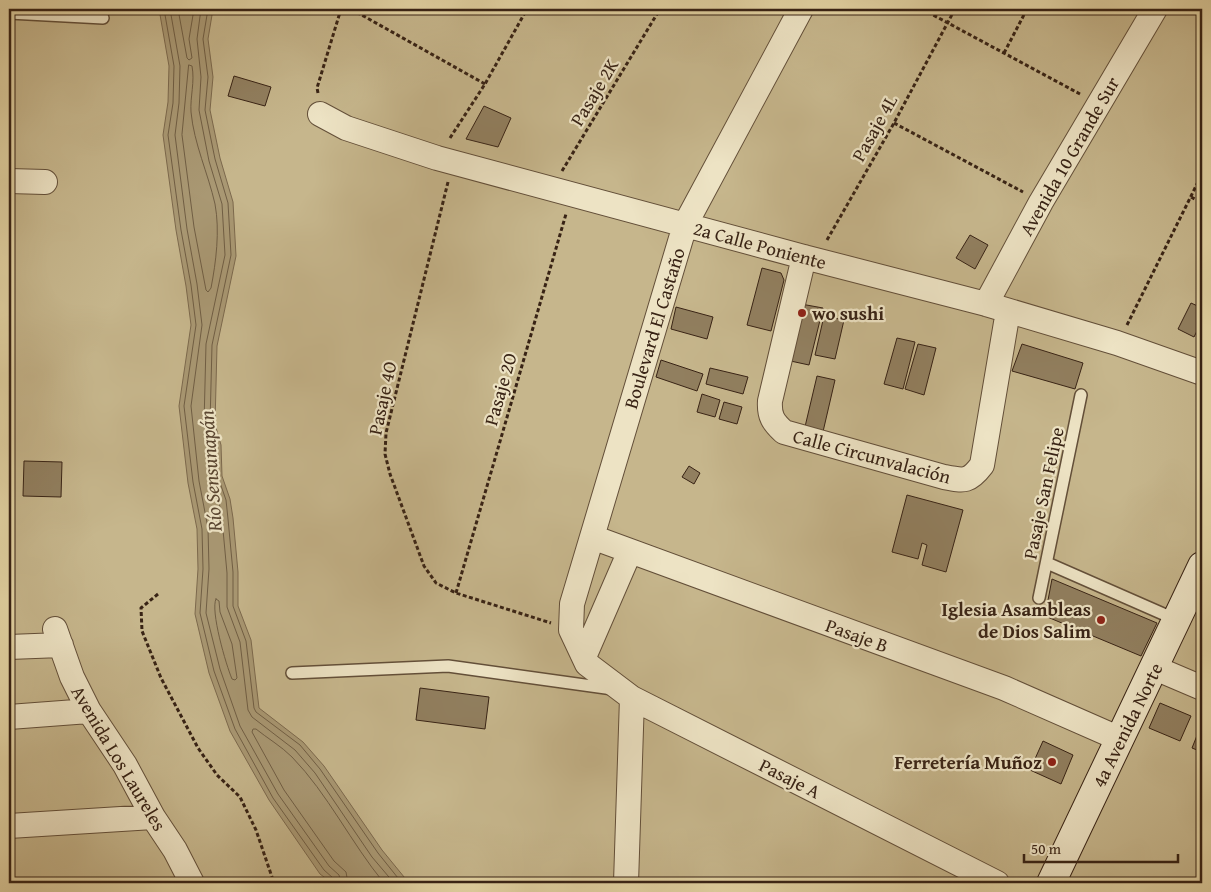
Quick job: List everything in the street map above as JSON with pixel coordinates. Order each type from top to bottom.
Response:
[{"type":"main road","name":"4a Avenida Norte","points":[[1051,883],[1202,566]]},
{"type":"street","name":"Boulevard El Castaño","points":[[585,661],[571,630],[572,604],[685,225],[801,9]]},
{"type":"street","name":"Avenida 10 Grande Sur","points":[[997,308],[1041,202],[1155,9]]},
{"type":"street","name":"2a Calle Poniente","points":[[320,114],[346,128],[445,160],[997,308],[1117,343],[1202,373]]},
{"type":"street","points":[[9,181],[45,182]]},
{"type":"street","name":"Calle Circunvalación","points":[[810,259],[770,401],[769,410],[772,421],[784,432],[944,477],[960,480],[973,477],[982,465],[997,308]]},
{"type":"street","name":"Pasaje B","points":[[592,537],[1004,688],[1120,739]]},
{"type":"street","points":[[585,661],[630,551]]},
{"type":"street","name":"Avenida Los Laureles","points":[[9,647],[58,636],[72,677],[89,712],[126,765],[153,817],[175,850],[192,883]]},
{"type":"street","name":"Pasaje A","points":[[585,661],[626,694],[998,883]]},
{"type":"street","points":[[1155,668],[1202,688]]},
{"type":"street","points":[[626,694],[626,883]]},
{"type":"street","points":[[9,717],[89,712]]},
{"type":"street","points":[[9,826],[153,817]]},
{"type":"lane","points":[[9,13],[103,18]]},
{"type":"lane","name":"Pasaje San Felipe","points":[[1039,598],[1081,395]]},
{"type":"lane","points":[[1047,563],[1177,620]]},
{"type":"lane","points":[[292,673],[448,666],[626,694]]},
{"type":"path","points":[[320,114],[317,88],[340,9]]},
{"type":"path","points":[[351,9],[485,84]]},
{"type":"path","name":"Pasaje 4O","points":[[527,9],[445,160],[386,434],[385,454],[390,474],[424,566],[436,583],[456,592],[571,630]]},
{"type":"path","name":"Pasaje 2K","points":[[562,191],[660,9]]},
{"type":"path","points":[[922,9],[1099,104]]},
{"type":"path","name":"Pasaje 4L","points":[[810,259],[894,123],[955,9]]},
{"type":"path","points":[[1004,53],[1027,9]]},
{"type":"path","points":[[894,123],[1041,202]]},
{"type":"path","points":[[1117,343],[1202,174]]},
{"type":"path","name":"Pasaje 2O","points":[[456,592],[562,191]]},
{"type":"path","points":[[1191,197],[1202,203]]},
{"type":"path","points":[[158,594],[141,608],[142,631],[152,658],[198,748],[217,775],[240,797],[256,830],[274,883]]},
{"type":"shaded area","points":[[9,9],[1202,9],[1202,883],[9,883]]},
{"type":"water","name":"Río Sensunapán","points":[[159,9],[213,9],[208,39],[213,77],[210,110],[220,158],[233,202],[236,256],[217,346],[215,424],[221,445],[222,476],[230,499],[233,518],[238,572],[238,606],[251,640],[259,708],[303,742],[324,766],[382,850],[409,883],[332,883],[320,874],[269,800],[230,731],[209,673],[195,614],[198,569],[197,529],[188,483],[179,406],[191,325],[163,135],[168,102],[169,66]]},
{"type":"building","points":[[234,76],[271,87],[265,106],[228,96]]},
{"type":"building","points":[[484,106],[511,118],[498,147],[466,139]]},
{"type":"building","points":[[970,235],[988,245],[975,269],[956,258]]},
{"type":"building","points":[[762,268],[781,273],[784,280],[771,331],[747,325]]},
{"type":"building","points":[[1191,303],[1202,308],[1202,321],[1194,337],[1178,329]]},
{"type":"building","points":[[801,304],[823,308],[809,365],[786,360]]},
{"type":"building","points":[[676,307],[713,317],[707,339],[671,329]]},
{"type":"building","points":[[824,316],[844,320],[835,359],[815,355]]},
{"type":"building","points":[[897,338],[915,342],[903,389],[884,384]]},
{"type":"building","points":[[918,344],[936,348],[924,395],[905,389]]},
{"type":"building","points":[[1022,344],[1083,363],[1075,389],[1012,371]]},
{"type":"building","points":[[661,360],[703,374],[697,391],[656,377]]},
{"type":"building","points":[[710,368],[748,377],[743,394],[706,384]]},
{"type":"building","points":[[817,376],[835,380],[822,436],[804,431]]},
{"type":"building","points":[[702,394],[720,400],[715,417],[697,412]]},
{"type":"building","points":[[724,402],[742,407],[737,424],[719,419]]},
{"type":"building","points":[[24,461],[62,462],[61,497],[23,496]]},
{"type":"building","points":[[689,466],[700,473],[694,484],[682,477]]},
{"type":"building","points":[[907,495],[963,510],[946,572],[922,565],[927,545],[922,543],[918,559],[892,552]]},
{"type":"building","name":"Iglesia Asambleas de Dios Salim","points":[[1052,579],[1157,623],[1141,656],[1045,616]]},
{"type":"building","points":[[420,688],[489,697],[485,729],[416,720]]},
{"type":"building","points":[[1160,703],[1191,716],[1180,741],[1149,728]]},
{"type":"building","points":[[1202,723],[1202,752],[1192,748]]},
{"type":"building","name":"Ferretería Muñoz","points":[[1043,741],[1073,755],[1061,784],[1030,770]]},
{"type":"place","name":"wo sushi","points":[[802,313]]},
{"type":"place","name":"Iglesia Asambleas de Dios Salim","points":[[1101,620]]},
{"type":"place","name":"Ferretería Muñoz","points":[[1052,762]]}]
